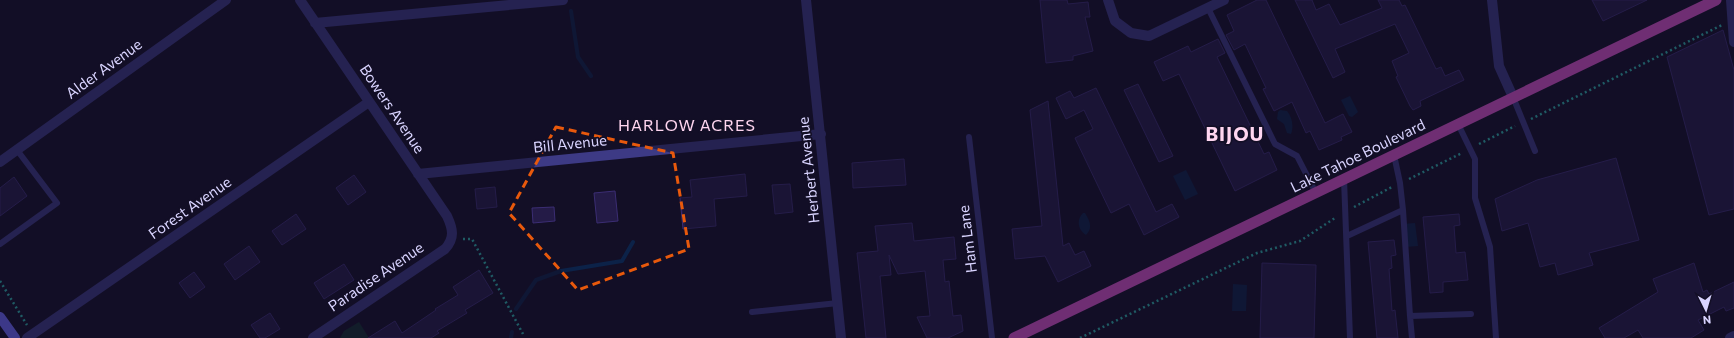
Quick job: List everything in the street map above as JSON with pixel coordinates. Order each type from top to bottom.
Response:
[{"type":"highway","name":"Lake Tahoe Boulevard","points":[[1014,338],[1716,0]]},
{"type":"main road","points":[[0,317],[15,338]]},
{"type":"street","name":"Alder Avenue","points":[[0,162],[226,0]]},
{"type":"street","name":"Bowers Avenue","points":[[300,0],[447,216],[452,227],[452,238]]},
{"type":"street","points":[[315,23],[563,0]]},
{"type":"street","name":"Herbert Avenue","points":[[806,0],[841,338]]},
{"type":"street","points":[[1108,0],[1115,21],[1132,33],[1149,36],[1224,0]]},
{"type":"street","points":[[1492,0],[1499,66],[1513,97]]},
{"type":"street","points":[[1731,0],[1734,42]]},
{"type":"street","name":"Forest Avenue","points":[[27,338],[369,102]]},
{"type":"street","name":"Bill Avenue","points":[[418,174],[821,134]]},
{"type":"street","name":"Paradise Avenue","points":[[319,336],[439,253],[449,244],[452,238]]},
{"type":"street","points":[[1730,338],[1734,336]]},
{"type":"lane","points":[[1208,8],[1275,144],[1296,156],[1316,193]]},
{"type":"lane","points":[[1513,97],[1535,151]]},
{"type":"lane","points":[[1458,124],[1475,159],[1475,198],[1490,247],[1496,338]]},
{"type":"lane","name":"Ham Lane","points":[[969,137],[992,338]]},
{"type":"lane","points":[[0,244],[57,203],[17,150]]},
{"type":"lane","points":[[1394,155],[1404,210],[1412,338]]},
{"type":"lane","points":[[1344,179],[1350,338]]},
{"type":"lane","points":[[1347,236],[1404,210]]},
{"type":"lane","points":[[752,312],[838,303]]},
{"type":"lane","points":[[1410,316],[1471,314]]},
{"type":"path","points":[[1534,117],[1722,25]]},
{"type":"path","points":[[1479,144],[1504,132]]},
{"type":"path","points":[[1414,176],[1466,150]]},
{"type":"path","points":[[1080,338],[1257,253],[1300,241],[1345,212],[1391,188]]},
{"type":"path","points":[[452,238],[472,239],[523,334]]},
{"type":"path","points":[[0,281],[27,325]]},
{"type":"highlighted area","points":[[556,127],[673,153],[689,249],[578,290],[509,213]]},
{"type":"green space","points":[[359,322],[369,338],[340,338],[344,331]]},
{"type":"water","points":[[1350,96],[1358,112],[1352,117],[1349,116],[1341,100]]},
{"type":"water","points":[[1280,110],[1287,111],[1290,116],[1292,122],[1291,134],[1287,133],[1284,124],[1277,119],[1278,112]]},
{"type":"water","points":[[1186,170],[1198,194],[1185,200],[1173,176]]},
{"type":"water","points":[[1083,213],[1085,213],[1090,224],[1090,230],[1086,235],[1083,233],[1079,225],[1079,219]]},
{"type":"water","points":[[1415,223],[1418,246],[1405,247],[1403,224]]},
{"type":"water","points":[[1233,284],[1247,285],[1246,311],[1232,311]]},
{"type":"building","points":[[1040,0],[1067,0],[1068,4],[1088,2],[1090,17],[1085,17],[1093,51],[1073,56],[1073,60],[1046,63]]},
{"type":"building","points":[[1257,0],[1266,0],[1325,123],[1343,114],[1352,132],[1341,137],[1342,140],[1319,150],[1310,131],[1306,133],[1292,102],[1274,111],[1263,89],[1266,88],[1245,44],[1234,50],[1226,35],[1234,31],[1227,15]]},
{"type":"building","points":[[1295,0],[1312,0],[1316,10],[1329,4],[1340,25],[1382,8],[1378,0],[1399,0],[1402,6],[1405,5],[1436,69],[1441,67],[1445,76],[1459,70],[1464,80],[1420,101],[1421,106],[1413,110],[1396,77],[1398,76],[1392,61],[1409,53],[1395,24],[1335,49],[1345,72],[1333,78]]},
{"type":"building","points":[[1592,0],[1647,0],[1603,21]]},
{"type":"building","points":[[1723,30],[1734,70],[1734,209],[1709,215],[1667,57]]},
{"type":"building","points":[[1218,39],[1225,53],[1217,57],[1264,154],[1269,152],[1277,170],[1235,191],[1179,74],[1163,81],[1154,62],[1188,46],[1191,52]]},
{"type":"building","points":[[1138,84],[1173,156],[1159,162],[1124,90]]},
{"type":"building","points":[[1096,88],[1156,212],[1172,204],[1179,217],[1144,235],[1129,204],[1111,213],[1075,138],[1093,129],[1084,110],[1066,119],[1056,98],[1070,91],[1074,98]]},
{"type":"building","points":[[1048,101],[1063,246],[1069,243],[1075,255],[1084,251],[1091,266],[1058,282],[1045,256],[1015,259],[1012,229],[1042,226],[1030,110]]},
{"type":"building","points":[[1616,158],[1639,240],[1589,253],[1593,265],[1558,275],[1555,263],[1540,267],[1528,223],[1502,231],[1495,199],[1537,180]]},
{"type":"building","points":[[904,159],[906,185],[853,188],[852,163]]},
{"type":"building","points":[[745,174],[747,196],[714,199],[716,226],[683,229],[680,198],[692,197],[690,180]]},
{"type":"building","points":[[354,175],[366,192],[348,205],[336,188]]},
{"type":"building","points":[[14,177],[27,196],[0,216],[0,188]]},
{"type":"building","points":[[790,184],[793,212],[775,214],[772,185]]},
{"type":"building","points":[[495,187],[497,207],[477,209],[475,189]]},
{"type":"building","points":[[615,191],[618,221],[597,223],[594,193]]},
{"type":"building","points":[[554,207],[555,221],[533,223],[532,208]]},
{"type":"building","points":[[296,214],[306,229],[282,245],[272,231]]},
{"type":"building","points":[[1459,214],[1460,225],[1454,226],[1456,253],[1465,252],[1468,280],[1443,282],[1443,292],[1430,293],[1423,217]]},
{"type":"building","points":[[912,223],[914,241],[954,237],[956,259],[943,260],[945,282],[949,281],[953,316],[961,315],[963,331],[948,338],[927,338],[917,317],[930,316],[925,271],[898,274],[889,255],[891,275],[880,276],[886,338],[866,338],[857,253],[878,251],[875,226]]},
{"type":"building","points":[[1394,240],[1396,255],[1391,256],[1392,268],[1389,269],[1392,311],[1395,310],[1398,338],[1377,338],[1368,242]]},
{"type":"building","points":[[249,246],[260,262],[235,280],[224,264]]},
{"type":"building","points":[[1262,263],[1316,265],[1314,338],[1260,338]]},
{"type":"building","points":[[1694,263],[1703,292],[1707,290],[1709,294],[1734,282],[1734,308],[1726,311],[1724,307],[1698,320],[1704,330],[1691,338],[1643,338],[1638,330],[1624,338],[1605,338],[1599,328],[1658,292],[1653,279]]},
{"type":"building","points":[[344,264],[354,280],[324,299],[314,283]]},
{"type":"building","points":[[479,270],[493,293],[465,310],[467,313],[437,331],[439,333],[431,338],[368,338],[395,321],[402,333],[436,310],[435,309],[458,295],[453,287]]},
{"type":"building","points":[[194,272],[205,287],[190,298],[179,283]]},
{"type":"building","points":[[270,313],[280,329],[265,338],[260,338],[251,325]]},
{"type":"waterway","points":[[571,11],[578,57],[591,76]]},
{"type":"waterway","points":[[516,309],[536,280],[561,271],[622,261],[633,242]]},
{"type":"waterway","points":[[511,338],[512,332]]},
{"type":"district","name":"HARLOW ACRES","points":[[687,125]]},
{"type":"district","name":"BIJOU","points":[[1235,134]]}]
